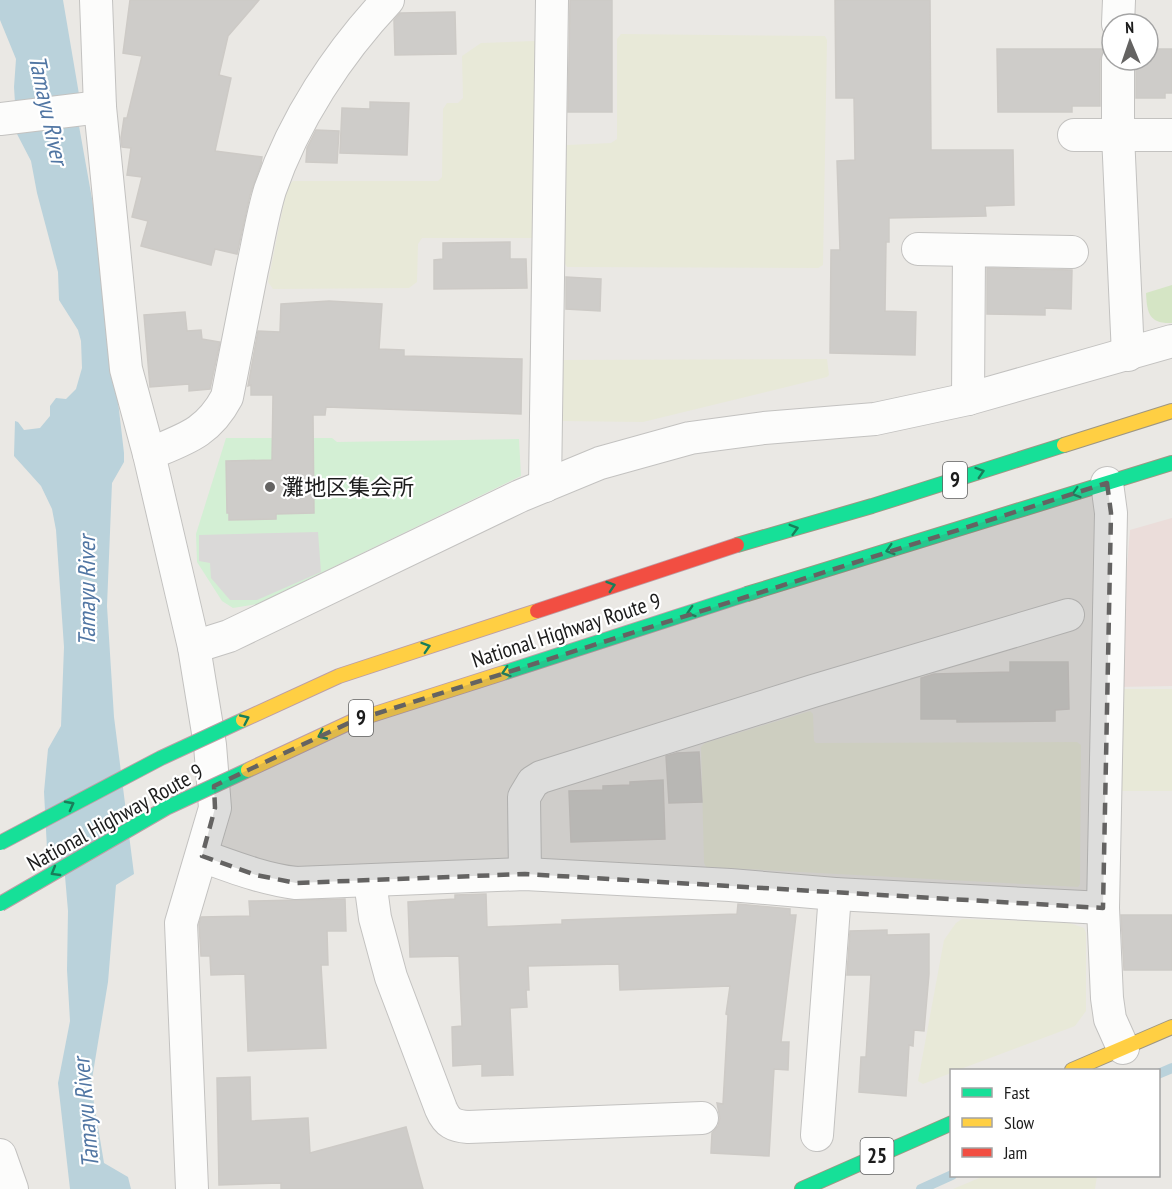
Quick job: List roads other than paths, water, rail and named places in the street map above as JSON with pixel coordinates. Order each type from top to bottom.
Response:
[{"type":"main road","name":"National Highway Route 9","points":[[0,843],[161,758],[339,676],[737,545],[872,506],[1172,411]]},
{"type":"main road","name":"National Highway Route 9","points":[[0,904],[166,808],[353,721],[747,594],[1172,463]]},
{"type":"main road","points":[[1076,1069],[1172,1027]]},
{"type":"main road","name":"25","points":[[802,1189],[950,1123]]},
{"type":"street","points":[[96,0],[92,108],[126,369],[195,646],[210,745],[215,808],[181,923],[192,1189]]},
{"type":"street","points":[[149,454],[202,429],[217,415],[227,397],[262,219],[271,189],[287,150],[317,91],[368,21],[388,0]]},
{"type":"street","points":[[545,486],[552,0]]},
{"type":"street","points":[[1118,72],[1118,135],[1128,355]]},
{"type":"street","points":[[0,119],[92,108]]},
{"type":"street","points":[[1074,135],[1172,135]]},
{"type":"street","points":[[918,249],[1072,252]]},
{"type":"street","points":[[968,399],[969,250]]},
{"type":"street","points":[[195,646],[229,636],[545,486],[600,463],[690,438],[764,428],[875,419],[968,399],[1172,341]]},
{"type":"street","points":[[1107,483],[1111,513],[1104,908],[1107,998],[1110,1019],[1123,1048]]},
{"type":"street","points":[[525,874],[524,797],[533,782],[541,777],[813,691],[1068,615]]},
{"type":"street","points":[[202,856],[275,881],[296,883],[525,874],[1104,908]]},
{"type":"street","points":[[370,881],[375,918],[391,977],[441,1109],[446,1119],[454,1126],[702,1118]]},
{"type":"street","points":[[817,1134],[835,894]]},
{"type":"street","points":[[0,1155],[12,1189]]},
{"type":"water","name":"Tamayu River","points":[[0,0],[63,0],[81,106],[79,126],[99,238],[124,453],[124,462],[112,483],[107,606],[114,717],[134,874],[116,885],[108,982],[91,1085],[104,1163],[128,1177],[131,1189],[70,1189],[58,1083],[70,1021],[67,970],[68,911],[65,876],[48,868],[44,792],[48,749],[61,726],[64,647],[56,530],[52,509],[41,486],[14,456],[15,421],[24,430],[40,428],[50,416],[50,406],[56,398],[66,399],[76,389],[82,368],[81,341],[78,330],[59,300],[58,272],[31,161],[17,134],[14,87],[16,59],[0,20]]},
{"type":"waterway","points":[[1160,1073],[1172,1068]]},
{"type":"waterway","points":[[921,1189],[950,1176]]},
{"type":"place","name":"灘地区集会所","points":[[270,487]]}]
